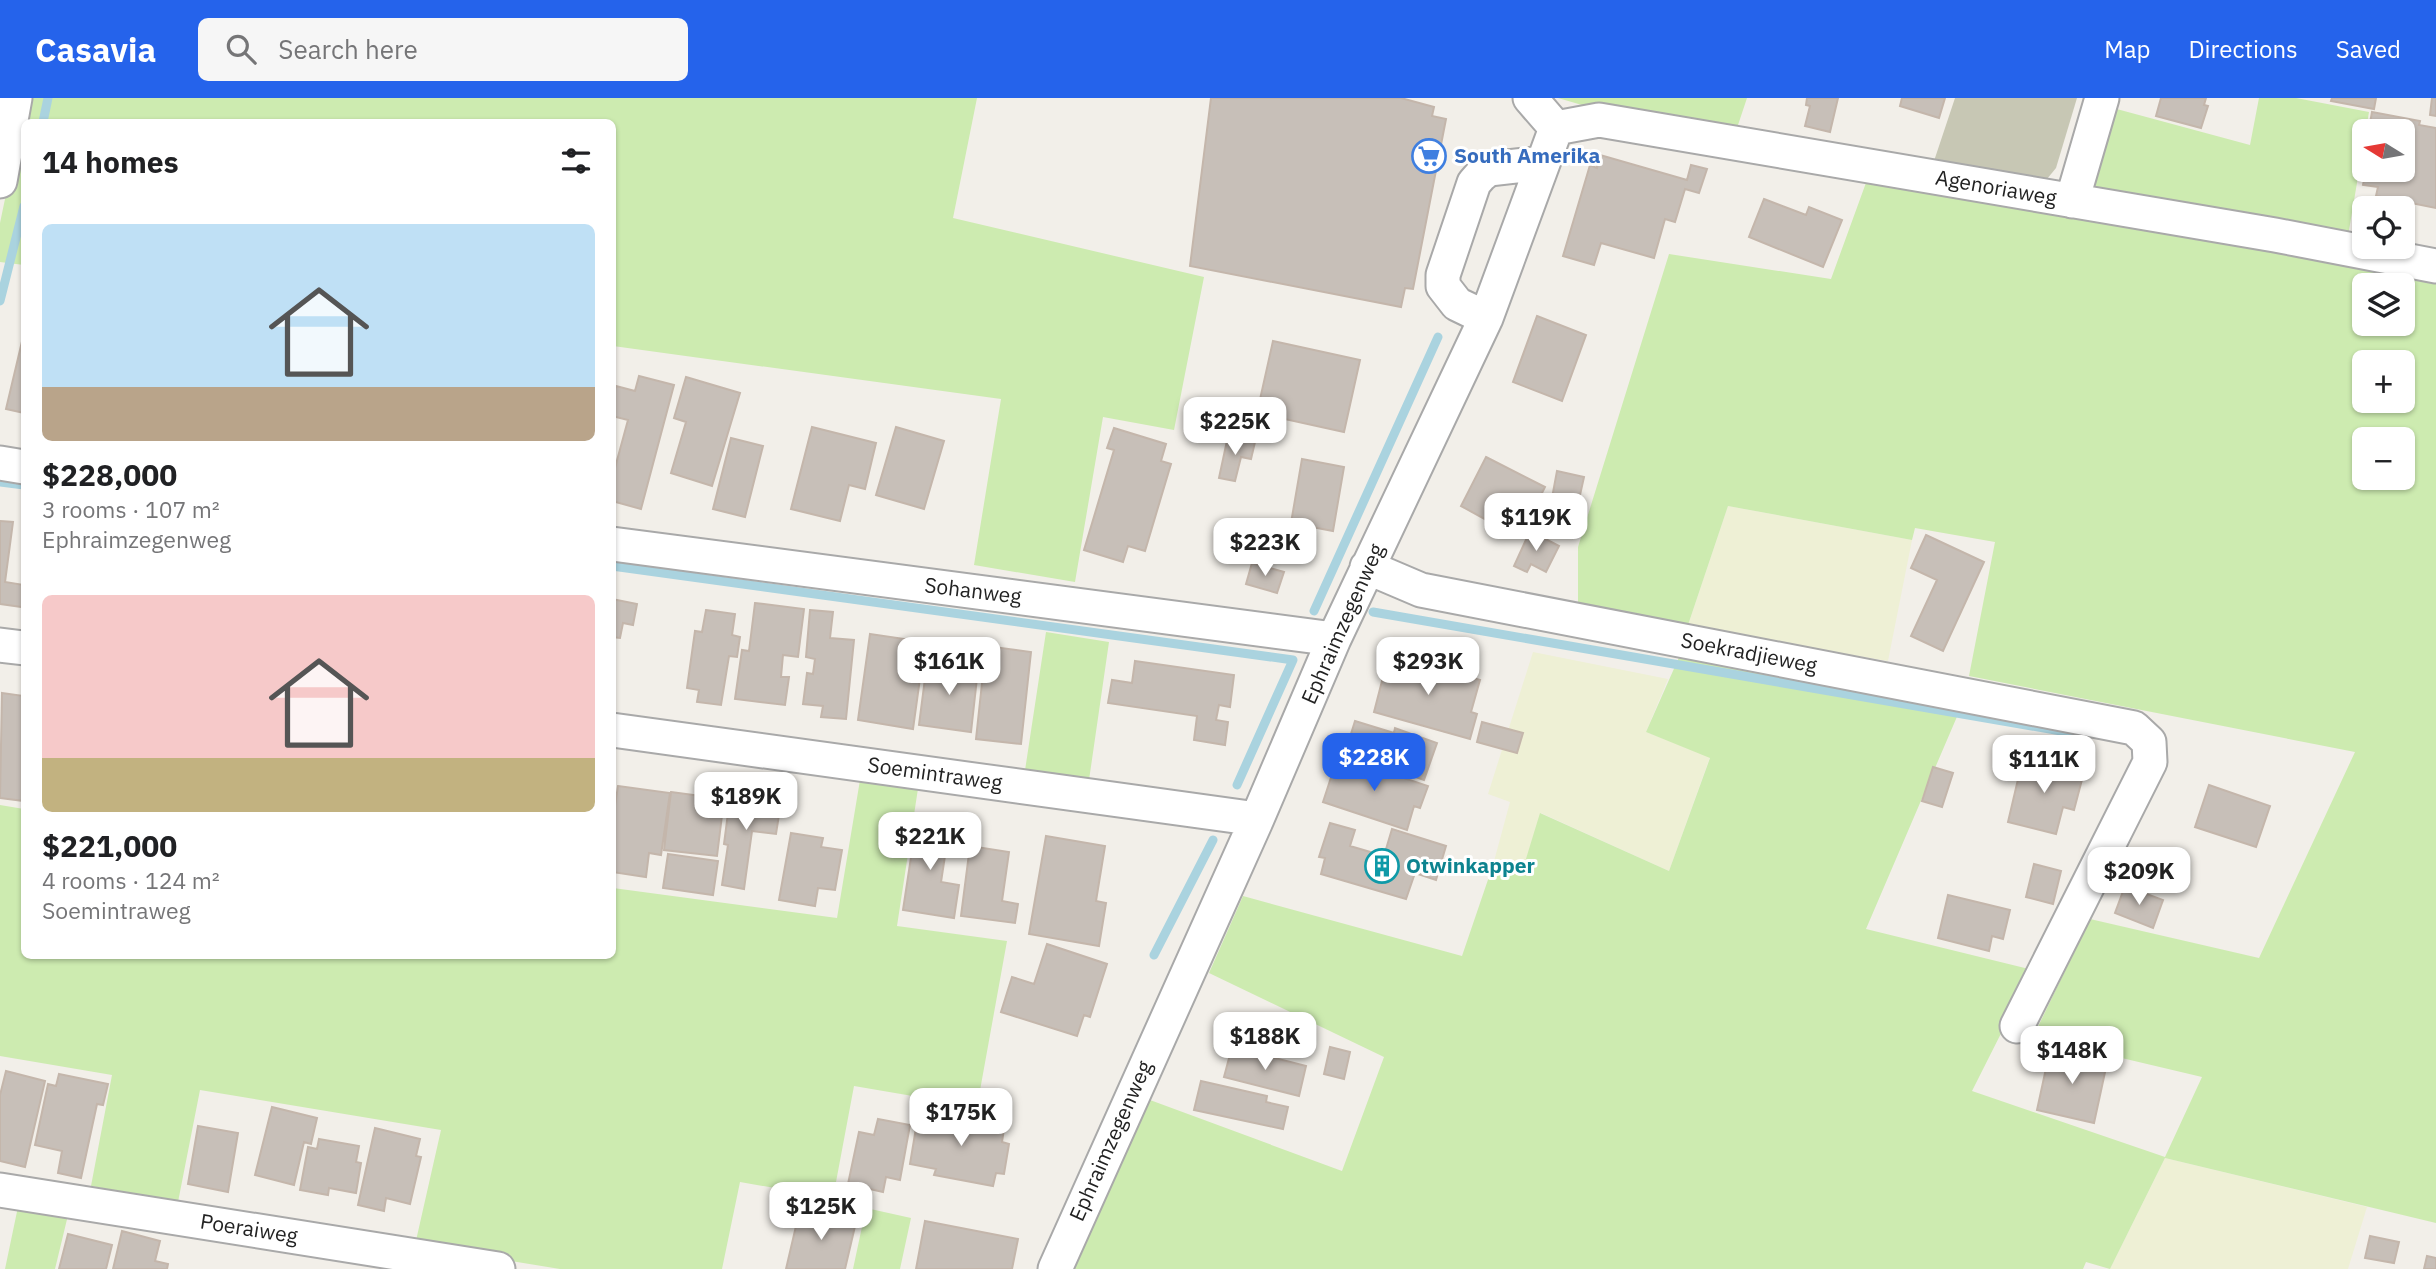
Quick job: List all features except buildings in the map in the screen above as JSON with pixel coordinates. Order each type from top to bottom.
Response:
[{"type":"street","points":[[0,181],[15,98]]},
{"type":"street","points":[[1530,98],[1556,128]]},
{"type":"street","points":[[2072,201],[2102,98]]},
{"type":"street","name":"Agenoriaweg","points":[[1556,128],[1600,120],[2436,266]]},
{"type":"street","name":"Ephraimzegenweg","points":[[1055,1269],[1257,819],[1334,639],[1486,318],[1556,128]]},
{"type":"street","points":[[1486,318],[1457,304],[1443,286],[1443,275],[1474,183],[1489,169],[1542,163]]},
{"type":"street","points":[[0,463],[21,466]]},
{"type":"street","name":"Sohanweg","points":[[616,545],[1334,639]]},
{"type":"street","name":"Soekradjieweg","points":[[1367,567],[1421,590],[2134,728],[2149,742],[2150,762],[2017,1026]]},
{"type":"street","points":[[0,645],[21,648]]},
{"type":"street","name":"Soemintraweg","points":[[616,731],[1257,819]]},
{"type":"street","name":"Poeraiweg","points":[[0,1190],[498,1269]]},
{"type":"shaded area","points":[[1955,98],[2077,98],[2056,168],[2047,179],[2034,179],[1933,164]]},
{"type":"shaded area","points":[[1728,506],[1912,540],[1888,661],[1687,628]]},
{"type":"shaded area","points":[[1533,652],[1668,679],[1646,732],[1710,757],[1669,871],[1541,813],[1521,875],[1493,865],[1510,802],[1488,794]]},
{"type":"shaded area","points":[[2165,1158],[2367,1207],[2348,1269],[2110,1269]]},
{"type":"green space","points":[[26,98],[977,98],[953,218],[1204,277],[1174,430],[1103,417],[1075,582],[974,565],[1001,399],[616,346],[616,119],[22,119]]},
{"type":"green space","points":[[1558,98],[1747,98],[1735,134]]},
{"type":"green space","points":[[2259,98],[2296,98],[2369,112],[2368,119],[2352,119],[2352,182],[2357,182],[2355,196],[2352,196],[2348,236],[2095,191],[2090,185],[2113,108],[2250,145]]},
{"type":"green space","points":[[21,122],[21,265],[0,262],[0,223]]},
{"type":"green space","points":[[1867,180],[2402,273],[2352,273],[2352,336],[2415,336],[2415,275],[2436,279],[2436,1223],[2165,1158],[2110,1269],[2086,1262],[2083,1269],[1073,1269],[1150,1100],[1342,1171],[1384,1057],[1209,973],[1243,896],[1462,956],[1493,865],[1521,875],[1540,813],[1669,871],[1710,758],[1646,732],[1684,646],[1965,698],[1866,929],[2033,970],[1972,1091],[2165,1157],[2202,1077],[2033,1037],[2090,919],[2259,958],[2355,752],[1969,676],[1995,542],[1915,528],[1912,540],[1728,506],[1687,628],[1578,608],[1578,547],[1669,254],[1831,279]]},
{"type":"green space","points":[[1046,632],[1109,642],[1088,787],[1024,777]]},
{"type":"green space","points":[[861,774],[919,782],[897,926],[1007,941],[977,1107],[854,1086],[833,1198],[740,1182],[722,1269],[560,1269],[415,1245],[441,1130],[200,1090],[178,1202],[91,1186],[112,1075],[0,1056],[0,805],[21,808],[21,959],[616,959],[616,888],[837,918]]},
{"type":"green space","points":[[19,1202],[69,1211],[55,1269],[5,1269]]},
{"type":"green space","points":[[866,1208],[911,1218],[900,1269],[853,1269]]},
{"type":"waterway","points":[[44,119],[48,98]]},
{"type":"waterway","points":[[0,301],[21,218]]},
{"type":"waterway","points":[[1314,611],[1438,337]]},
{"type":"waterway","points":[[0,482],[21,485]]},
{"type":"waterway","points":[[616,567],[1293,660],[1237,785]]},
{"type":"waterway","points":[[1373,612],[2084,735]]},
{"type":"waterway","points":[[1154,955],[1213,840]]},
{"type":"place","name":"South Amerika","points":[[1429,156]]},
{"type":"place","name":"Otwinkapper","points":[[1382,866]]}]
